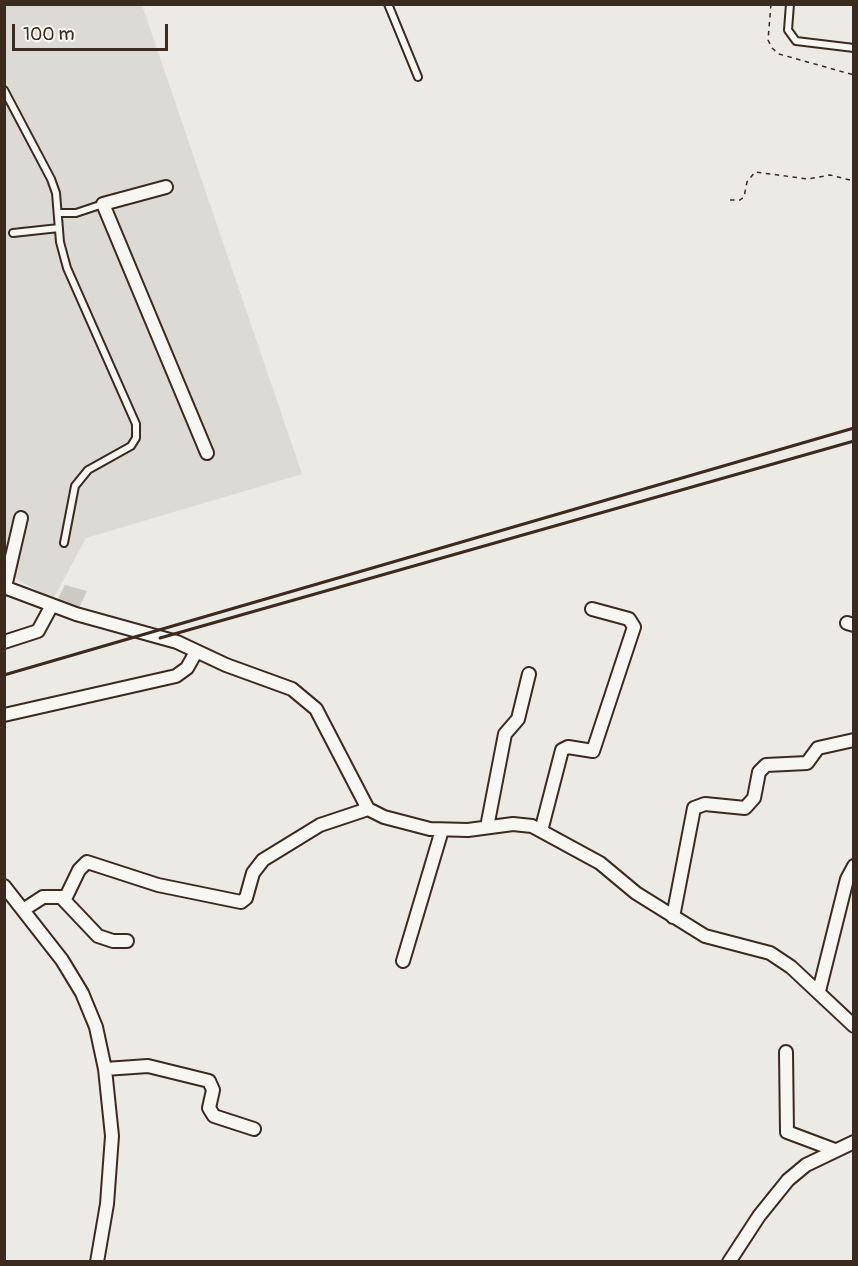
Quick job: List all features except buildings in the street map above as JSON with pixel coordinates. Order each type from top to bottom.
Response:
[{"type":"street","points":[[166,187],[103,204],[207,453]]},
{"type":"street","points":[[21,518],[5,587],[52,605],[177,642],[196,652],[292,689],[307,699],[329,731],[368,809],[384,817],[442,830],[522,824],[541,831],[600,863],[636,893],[705,936],[770,954],[792,967],[854,1026]]},
{"type":"street","points":[[4,642],[38,631],[52,605]]},
{"type":"street","points":[[541,831],[562,750],[568,747],[593,751],[634,627],[629,619],[592,609]]},
{"type":"street","points":[[4,715],[176,676],[187,668],[196,652]]},
{"type":"street","points":[[488,827],[505,734],[516,723],[529,674]]},
{"type":"street","points":[[673,917],[694,808],[705,804],[745,807],[754,798],[759,772],[766,765],[807,763],[818,748],[854,740]]},
{"type":"street","points":[[23,910],[42,897],[62,898],[70,893],[80,870],[87,861],[174,890],[241,902],[246,898],[253,873],[263,860],[320,825],[368,809]]},
{"type":"street","points":[[403,961],[442,830]]},
{"type":"street","points":[[819,991],[848,879],[854,866]]},
{"type":"street","points":[[4,886],[62,960],[82,993],[96,1027],[105,1069],[112,1136],[111,1174],[96,1262]]},
{"type":"street","points":[[62,898],[98,936],[113,941],[127,940]]},
{"type":"street","points":[[786,1052],[787,1132],[835,1150]]},
{"type":"street","points":[[105,1069],[148,1066],[209,1081],[213,1090],[209,1108],[214,1116],[254,1129]]},
{"type":"street","points":[[729,1262],[759,1215],[788,1180],[806,1165],[854,1142]]},
{"type":"lane","points":[[388,4],[418,77]]},
{"type":"lane","points":[[790,4],[788,30],[796,41],[854,48]]},
{"type":"lane","points":[[4,90],[51,179],[58,213],[60,242],[67,268],[136,424],[136,438],[130,446],[88,470],[75,486],[64,543]]},
{"type":"lane","points":[[58,213],[76,213],[103,204]]},
{"type":"lane","points":[[13,233],[59,228]]},
{"type":"path","points":[[771,4],[768,40],[779,54],[854,75]]},
{"type":"path","points":[[730,200],[740,200],[744,197],[747,182],[755,172],[808,179],[830,175],[854,181]]},
{"type":"shaded area","points":[[4,5],[142,5],[302,474],[86,538],[53,599],[5,573]]},
{"type":"shaded area","points":[[65,585],[87,591],[78,610],[55,604]]},
{"type":"railway","points":[[4,675],[854,428]]},
{"type":"railway","points":[[160,638],[854,441]]}]
